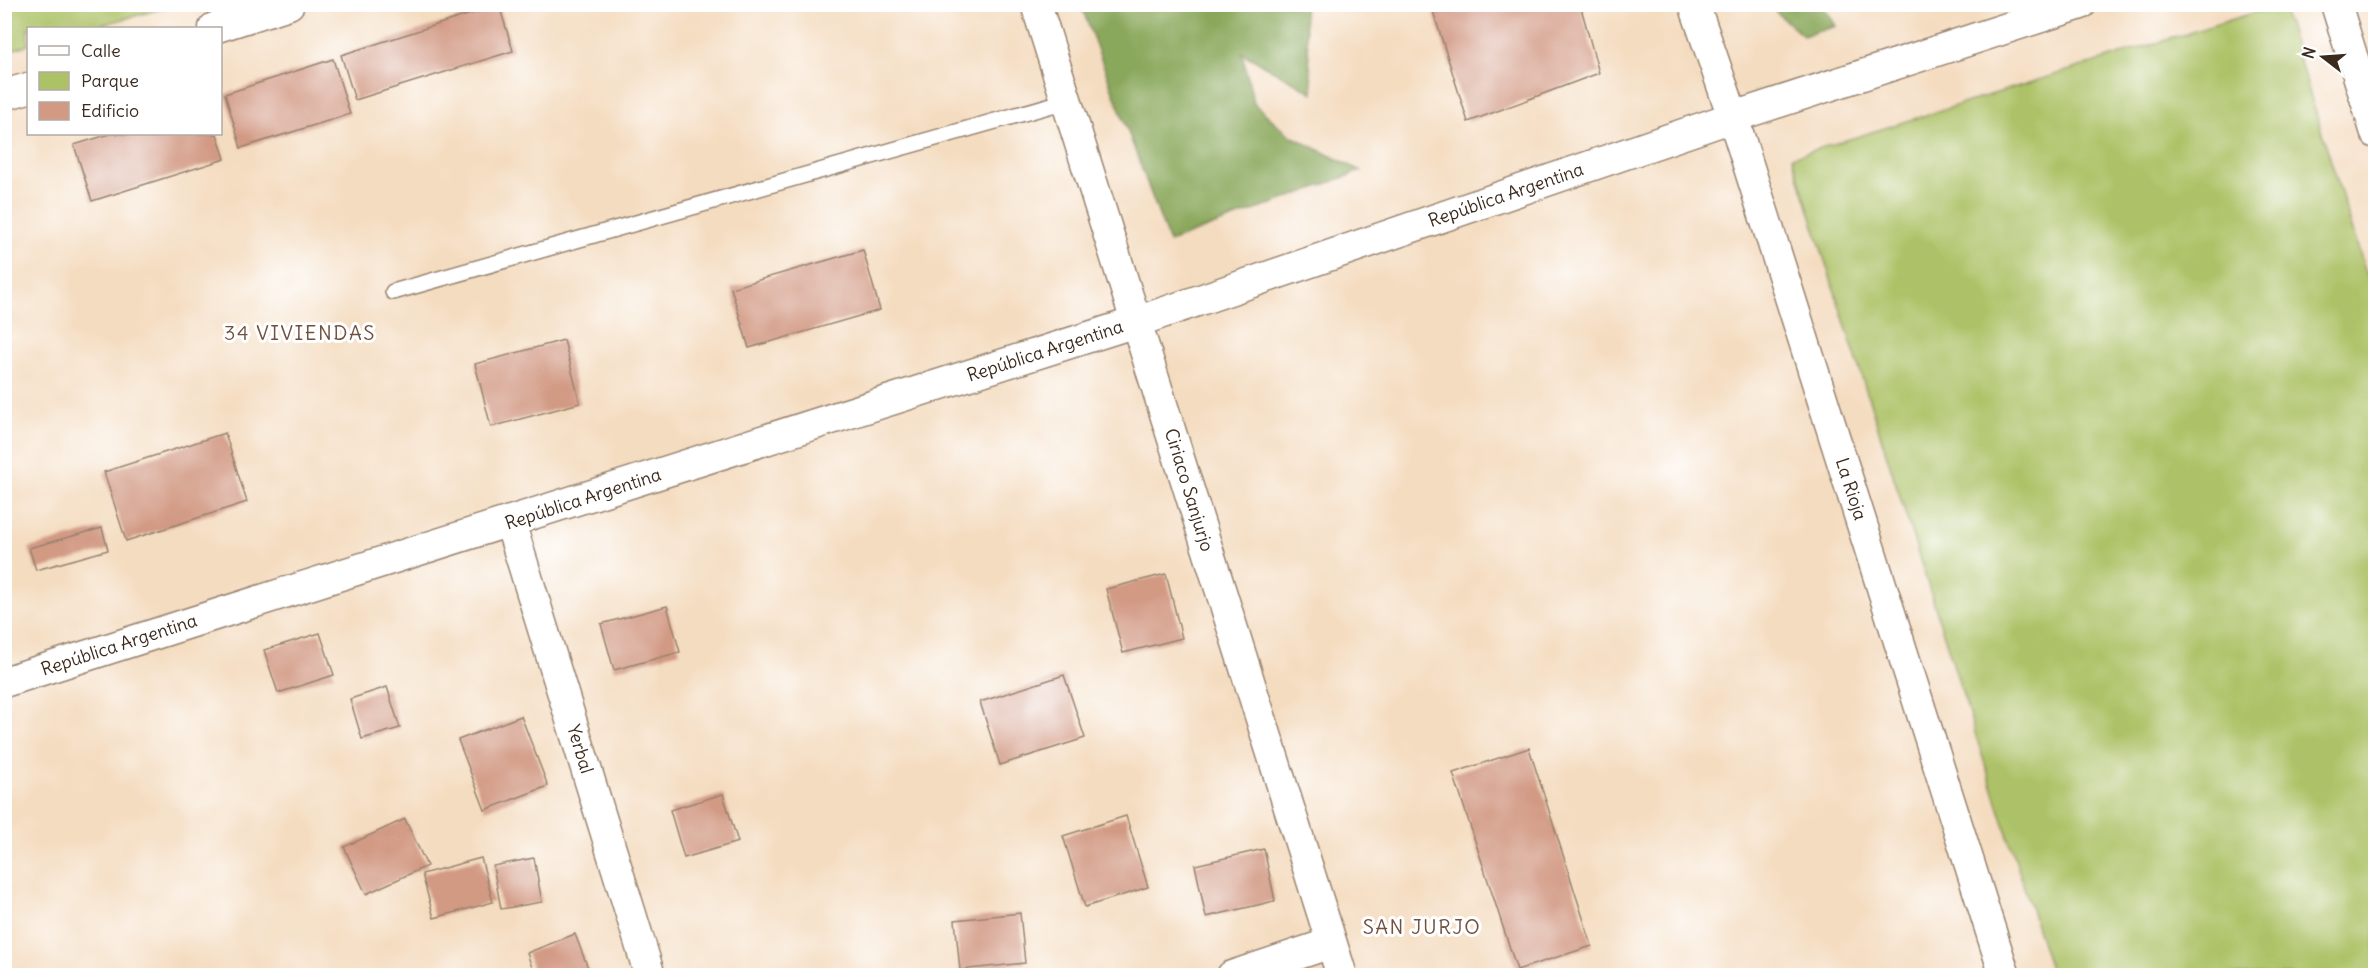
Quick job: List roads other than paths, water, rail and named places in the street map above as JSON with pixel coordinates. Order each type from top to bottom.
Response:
[{"type":"street","points":[[217,27],[289,4]]},
{"type":"street","name":"Ciriaco Sanjurjo","points":[[1036,4],[1342,975]]},
{"type":"street","name":"La Rioja","points":[[1694,4],[1733,117],[2005,975]]},
{"type":"street","name":"República Argentina","points":[[4,682],[1136,322],[1733,117],[2081,4]]},
{"type":"street","points":[[2336,4],[2376,133]]},
{"type":"street","points":[[4,95],[27,88]]},
{"type":"street","name":"Yerbal","points":[[510,522],[650,975]]},
{"type":"street","points":[[1232,975],[1331,943]]},
{"type":"lane","points":[[393,292],[1066,101]]},
{"type":"district","name":"34 VIVIENDAS","points":[[300,333]]},
{"type":"district","name":"SAN JURJO","points":[[1422,927]]}]
